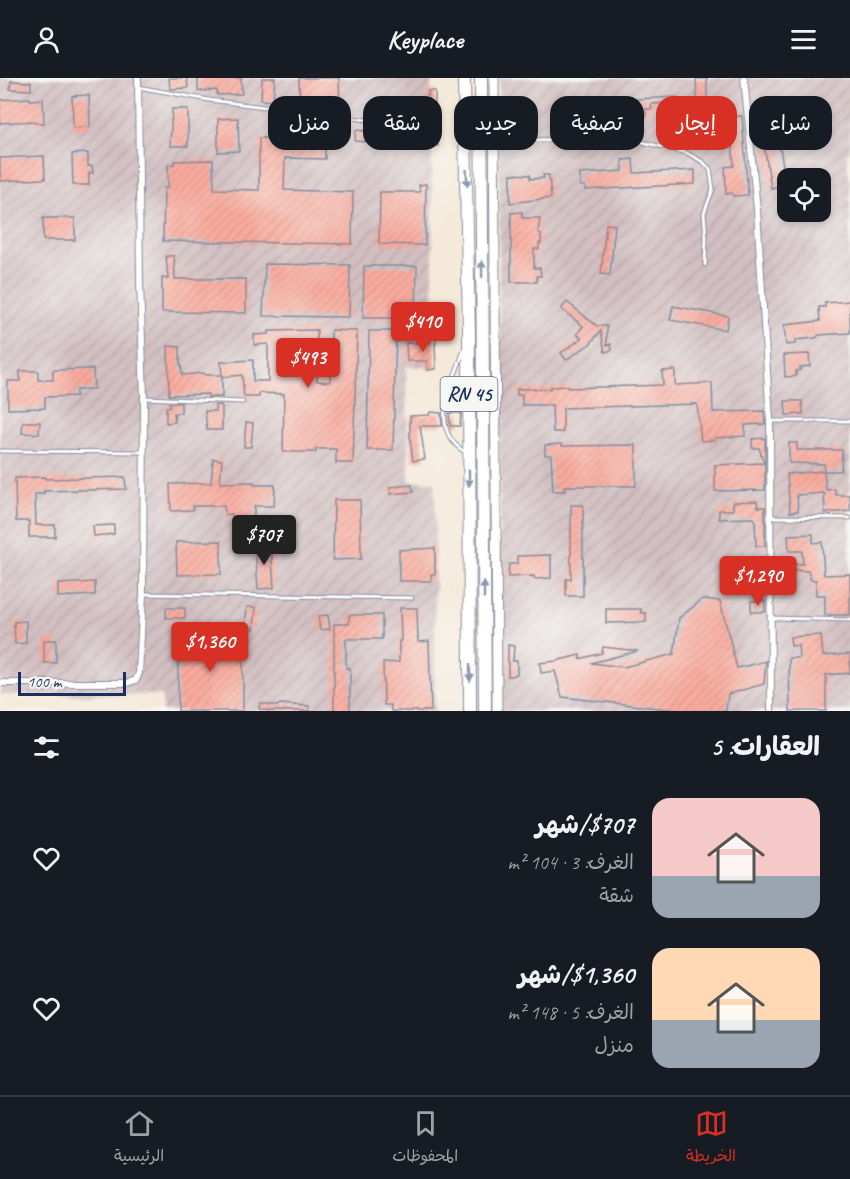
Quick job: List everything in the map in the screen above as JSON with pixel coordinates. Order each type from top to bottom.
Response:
[{"type":"highway","name":"RN 45","points":[[464,78],[469,333],[470,711]]},
{"type":"highway","name":"RN 45","points":[[480,78],[485,711]]},
{"type":"main road","points":[[494,78],[494,96]]},
{"type":"main road","points":[[494,150],[497,711]]},
{"type":"street","points":[[0,683],[133,682],[139,673],[143,594],[144,398],[140,282],[138,78]]},
{"type":"street","points":[[744,78],[758,210],[770,421],[771,711]]},
{"type":"lane","points":[[138,87],[209,100],[363,119]]},
{"type":"lane","points":[[538,140],[630,139],[687,153],[703,162],[710,169],[713,189],[704,213],[705,265]]},
{"type":"lane","points":[[483,333],[469,333],[446,400],[445,429],[453,445],[469,455],[484,455]]},
{"type":"lane","points":[[144,398],[243,402]]},
{"type":"lane","points":[[770,421],[850,421]]},
{"type":"lane","points":[[0,451],[143,453]]},
{"type":"lane","points":[[771,517],[850,518]]},
{"type":"lane","points":[[143,594],[412,598]]},
{"type":"lane","points":[[772,618],[850,620]]},
{"type":"shaded area","points":[[0,78],[431,78],[431,96],[363,96],[363,150],[432,150],[434,367],[406,367],[409,481],[435,482],[435,711],[254,709],[254,711],[162,711],[162,695],[0,695]]},
{"type":"shaded area","points":[[499,78],[850,78],[850,151],[846,154],[850,184],[850,711],[500,711],[499,150],[538,150],[538,96],[499,96]]},
{"type":"building","points":[[169,78],[187,78],[188,88],[170,89]]},
{"type":"building","points":[[198,78],[241,78],[242,94],[217,95],[217,90],[198,91]]},
{"type":"building","points":[[262,78],[275,78],[273,96],[268,96],[268,101],[261,100]]},
{"type":"building","points":[[299,78],[339,78],[340,96],[300,96]]},
{"type":"building","points":[[696,79],[707,79],[707,96],[697,96]]},
{"type":"building","points":[[11,81],[31,82],[31,90],[10,89]]},
{"type":"building","points":[[428,91],[435,91],[435,96],[428,96]]},
{"type":"building","points":[[89,95],[90,127],[73,128],[72,96]]},
{"type":"building","points":[[30,98],[30,100],[43,99],[44,123],[35,123],[35,121],[0,123],[0,100]]},
{"type":"building","points":[[656,98],[656,104],[651,104],[652,109],[645,109],[646,116],[644,116],[644,99]]},
{"type":"building","points":[[172,109],[188,109],[188,146],[170,146]]},
{"type":"building","points":[[737,116],[742,116],[748,195],[733,196],[732,193],[726,194],[725,167],[734,166],[733,150],[737,150]]},
{"type":"building","points":[[238,118],[239,151],[218,152],[218,119]]},
{"type":"building","points":[[356,130],[363,131],[363,142],[355,141]]},
{"type":"building","points":[[259,138],[268,138],[268,150],[325,150],[325,159],[285,158],[284,190],[353,192],[352,244],[163,241],[164,188],[168,188],[168,165],[174,164],[174,161],[213,160],[214,189],[259,190]]},
{"type":"building","points":[[765,150],[780,150],[783,168],[777,168],[777,187],[771,188]]},
{"type":"building","points":[[88,153],[88,166],[92,166],[93,173],[89,173],[89,185],[73,185],[72,154]]},
{"type":"building","points":[[44,156],[45,179],[0,181],[0,158]]},
{"type":"building","points":[[633,159],[634,173],[695,170],[695,184],[585,190],[585,186],[580,186],[580,174],[623,171],[622,160]]},
{"type":"building","points":[[511,174],[530,175],[530,179],[544,178],[543,175],[549,175],[551,198],[510,203]]},
{"type":"building","points":[[426,184],[425,245],[379,244],[380,192],[420,192],[419,185]]},
{"type":"building","points":[[522,212],[522,218],[540,218],[538,232],[541,234],[541,243],[539,243],[539,249],[534,249],[534,268],[540,268],[541,276],[537,276],[537,282],[511,282],[511,213]]},
{"type":"building","points":[[43,218],[75,218],[75,240],[43,240]]},
{"type":"building","points":[[606,224],[615,225],[610,275],[601,274]]},
{"type":"building","points":[[166,256],[174,256],[175,279],[246,279],[246,313],[162,312],[162,278],[168,279]]},
{"type":"building","points":[[265,264],[350,265],[349,317],[263,316]]},
{"type":"building","points":[[364,266],[417,266],[416,318],[406,318],[406,312],[397,312],[397,318],[363,318]]},
{"type":"building","points":[[850,301],[850,333],[819,335],[816,338],[795,340],[795,344],[786,345],[784,325],[820,321],[819,307],[825,307],[825,303]]},
{"type":"building","points":[[567,302],[597,326],[607,326],[607,345],[611,344],[612,350],[605,352],[601,331],[590,344],[566,360],[561,353],[582,338],[577,334],[583,326],[561,309]]},
{"type":"building","points":[[673,306],[728,316],[726,330],[670,320]]},
{"type":"building","points":[[317,330],[317,381],[330,382],[331,330],[357,331],[353,463],[336,463],[336,449],[316,449],[316,452],[283,452],[284,394],[259,393],[259,397],[244,397],[242,375],[222,377],[221,362],[253,360],[253,381],[268,381],[268,344],[254,345],[254,335],[269,334],[269,331]]},
{"type":"building","points":[[369,331],[396,331],[393,450],[367,450]]},
{"type":"building","points":[[430,336],[436,336],[436,369],[427,370],[427,361],[407,361],[406,343],[430,343]]},
{"type":"building","points":[[168,346],[180,347],[182,375],[204,373],[205,375],[222,375],[222,397],[208,397],[208,394],[169,395]]},
{"type":"building","points":[[809,354],[810,366],[800,367],[800,370],[796,371],[796,376],[785,377],[784,355]]},
{"type":"building","points":[[93,369],[94,389],[76,390],[76,396],[45,397],[45,408],[8,409],[8,381],[20,381],[20,371],[38,371],[38,380],[53,380],[53,370]]},
{"type":"building","points":[[675,370],[675,385],[712,383],[713,412],[764,411],[765,424],[745,425],[745,436],[701,441],[697,404],[563,408],[563,432],[553,432],[552,405],[522,405],[522,395],[517,395],[517,389],[663,385],[662,371]]},
{"type":"building","points":[[785,401],[802,401],[803,414],[786,415]]},
{"type":"building","points":[[169,403],[181,403],[181,413],[174,413],[175,422],[166,423],[166,407],[170,407]]},
{"type":"building","points":[[215,405],[222,407],[222,430],[207,430],[205,411],[215,411]]},
{"type":"building","points":[[430,412],[441,413],[442,426],[420,426],[425,459],[413,461],[410,416],[429,415]]},
{"type":"building","points":[[449,413],[461,413],[460,426],[450,426]]},
{"type":"building","points":[[23,422],[40,422],[39,434],[22,433]]},
{"type":"building","points":[[246,422],[253,423],[251,447],[244,447]]},
{"type":"building","points":[[765,438],[765,490],[715,491],[715,465],[764,463],[759,448],[752,448],[752,439]]},
{"type":"building","points":[[789,443],[797,443],[797,450],[842,450],[841,471],[824,471],[824,464],[789,463]]},
{"type":"building","points":[[562,444],[562,446],[636,445],[636,486],[564,486],[565,491],[553,491],[551,455],[545,455],[545,445]]},
{"type":"building","points":[[213,459],[222,460],[220,483],[254,482],[254,485],[275,485],[274,506],[254,506],[254,525],[232,525],[232,514],[225,515],[224,506],[193,506],[193,510],[171,511],[170,484],[211,483]]},
{"type":"building","points":[[824,471],[826,490],[835,489],[836,495],[850,495],[850,511],[825,513],[824,493],[797,495],[798,511],[790,512],[787,474]]},
{"type":"building","points":[[45,477],[45,479],[125,477],[126,489],[44,491],[44,494],[35,494],[36,525],[55,525],[55,537],[29,537],[29,521],[16,521],[15,478]]},
{"type":"building","points":[[412,485],[413,492],[390,494],[390,487]]},
{"type":"building","points":[[334,500],[360,500],[361,559],[333,560]]},
{"type":"building","points":[[757,501],[758,507],[765,507],[765,546],[756,546],[755,519],[719,519],[719,510],[733,510],[733,502]]},
{"type":"building","points":[[571,505],[583,505],[583,596],[566,596],[566,579],[571,579]]},
{"type":"building","points":[[114,525],[114,534],[94,536],[93,526]]},
{"type":"building","points":[[813,534],[813,543],[822,542],[824,575],[850,574],[850,615],[825,615],[825,595],[816,595],[816,580],[811,580],[808,571],[789,570],[790,564],[803,564],[802,551],[789,551],[788,535]]},
{"type":"building","points":[[221,541],[221,574],[177,575],[176,542]]},
{"type":"building","points":[[271,544],[274,588],[258,589],[255,545]]},
{"type":"building","points":[[435,548],[435,574],[431,574],[431,581],[399,581],[399,550]]},
{"type":"building","points":[[551,555],[551,578],[508,577],[509,564],[517,564],[517,556]]},
{"type":"building","points":[[95,582],[95,595],[58,597],[58,584]]},
{"type":"building","points":[[703,599],[720,601],[737,668],[766,661],[764,684],[728,694],[726,711],[685,711],[562,697],[555,671],[541,673],[540,663],[580,655],[580,659],[602,653],[603,647],[638,651],[591,663],[624,667],[674,654],[679,618]]},
{"type":"building","points":[[751,601],[765,601],[765,612],[751,612]]},
{"type":"building","points":[[247,607],[256,607],[254,629],[245,628]]},
{"type":"building","points":[[166,608],[185,608],[185,618],[166,618]]},
{"type":"building","points":[[400,608],[417,608],[418,642],[429,641],[431,711],[391,711],[391,705],[384,705],[383,663],[399,662]]},
{"type":"building","points":[[606,609],[641,609],[641,613],[646,613],[646,622],[606,623]]},
{"type":"building","points":[[328,615],[330,629],[320,630],[318,616]]},
{"type":"building","points":[[349,615],[382,615],[382,639],[346,639],[346,668],[350,668],[350,711],[334,711],[334,624],[349,624]]},
{"type":"building","points":[[26,621],[26,643],[15,644],[14,622]]},
{"type":"building","points":[[178,635],[243,635],[243,711],[178,711]]},
{"type":"building","points":[[821,635],[823,656],[850,654],[850,673],[826,675],[826,711],[790,711],[789,658],[799,658],[798,645],[791,646],[790,637]]},
{"type":"building","points":[[44,640],[56,640],[56,663],[44,663]]},
{"type":"building","points":[[508,645],[514,646],[513,661],[517,661],[517,674],[512,676],[508,676]]},
{"type":"building","points":[[260,703],[277,706],[280,704],[309,706],[309,711],[270,711],[259,709]]}]
